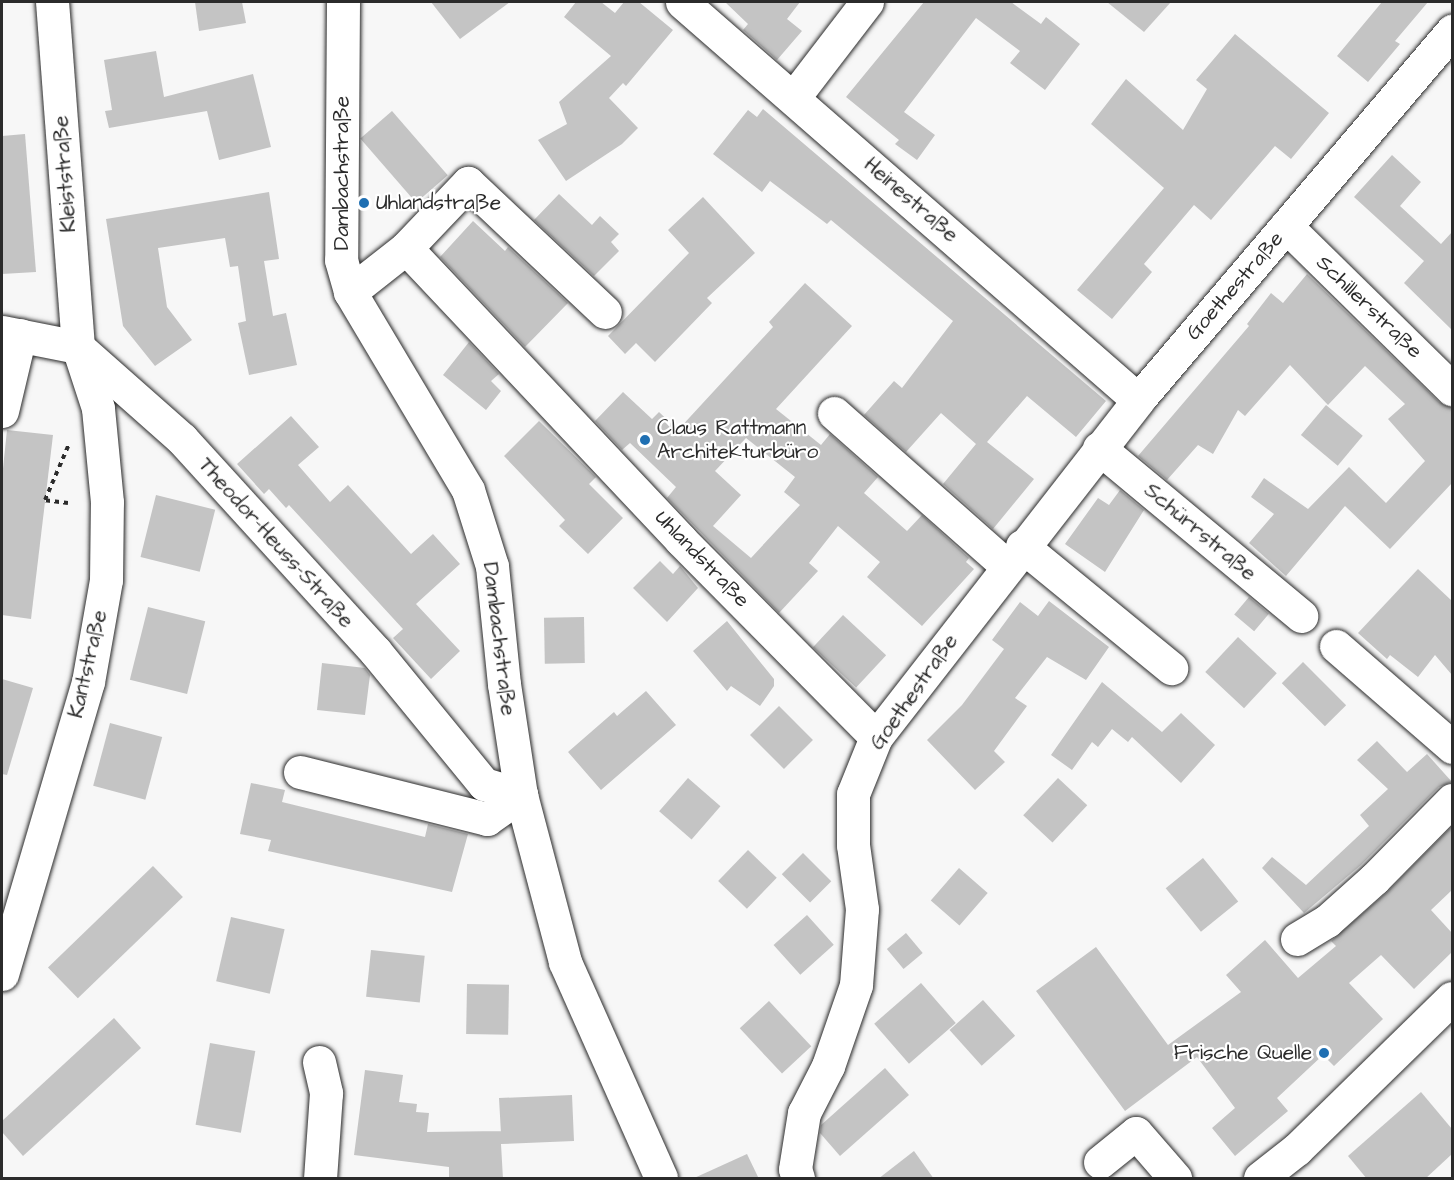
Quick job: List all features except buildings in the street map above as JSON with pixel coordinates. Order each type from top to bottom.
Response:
[{"type":"street","name":"Kleiststraße","points":[[52,2],[78,347]]},
{"type":"street","name":"Dambachstraße","points":[[343,2],[338,214],[341,260],[350,292],[468,490],[492,566],[504,684],[521,795],[565,962],[661,1179]]},
{"type":"street","name":"Heinestraße","points":[[682,2],[794,97],[1138,400]]},
{"type":"street","points":[[794,97],[867,2]]},
{"type":"street","name":"Goethestraße","points":[[798,1179],[795,1169],[804,1113],[828,1066],[856,985],[862,909],[853,845],[853,794],[876,737],[1138,400],[1452,31]]},
{"type":"street","points":[[350,292],[406,248],[468,183],[605,312]]},
{"type":"street","name":"Schillerstraße","points":[[1286,226],[1452,389]]},
{"type":"street","name":"Uhlandstraße","points":[[406,248],[681,540],[876,737]]},
{"type":"street","points":[[2,411],[11,333],[78,347]]},
{"type":"street","name":"Theodor-Heuss-Straße","points":[[78,347],[182,440],[375,651],[484,784],[521,795]]},
{"type":"street","name":"Kantstraße","points":[[2,974],[88,682],[106,580],[107,502],[98,408],[78,347]]},
{"type":"street","points":[[834,413],[1015,556],[1172,668]]},
{"type":"street","name":"Schürrstraße","points":[[1099,448],[1301,616]]},
{"type":"street","points":[[1336,646],[1452,747]]},
{"type":"street","points":[[300,772],[487,819],[521,795]]},
{"type":"street","points":[[1297,939],[1327,921],[1374,879],[1452,800]]},
{"type":"street","points":[[1260,1179],[1297,1149],[1452,998]]},
{"type":"street","points":[[319,1062],[326,1093],[320,1179]]},
{"type":"street","points":[[1100,1162],[1136,1133],[1175,1179]]},
{"type":"path","points":[[68,503],[45,500],[70,442]]},
{"type":"place","name":"Uhlandstraße","points":[[364,203]]},
{"type":"place","name":"Claus Rattmann Architekturbüro","points":[[645,440]]},
{"type":"place","name":"Frische Quelle","points":[[1324,1053]]}]
